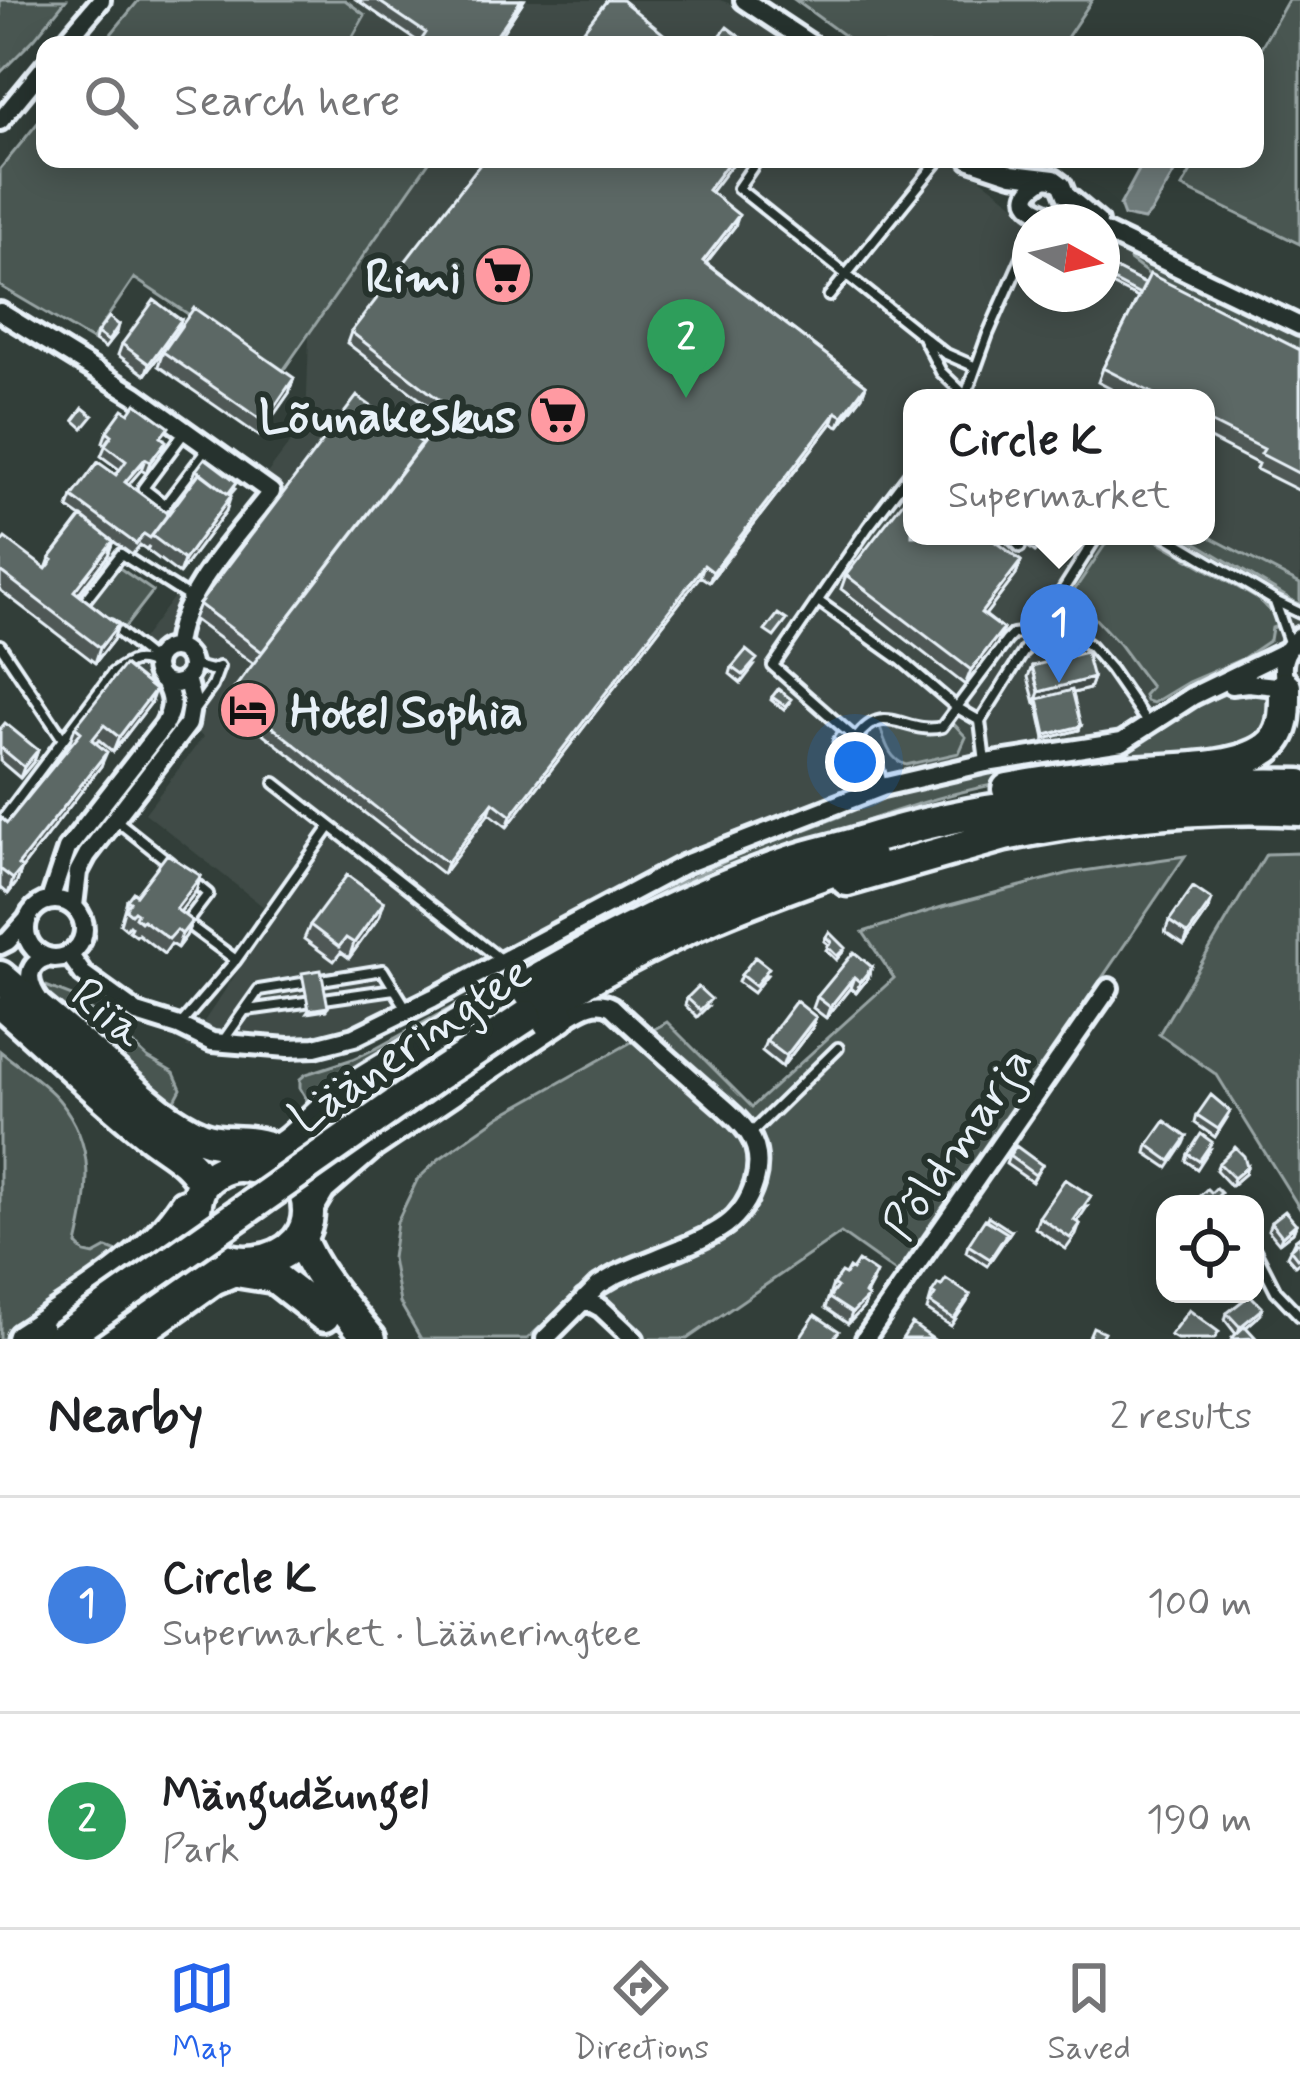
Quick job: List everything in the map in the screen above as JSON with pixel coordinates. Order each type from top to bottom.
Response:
[{"type":"highway","points":[[370,1339],[274,1276],[222,1259],[185,1233],[194,1187],[237,1166],[267,1170],[273,1156],[334,1102],[407,1057],[499,1001],[648,922],[746,878],[870,826],[971,796],[1077,778],[1242,760],[1267,748],[1281,730],[1293,695]]},
{"type":"highway","name":"Lääneringtee","points":[[61,1339],[436,1076],[530,1025],[578,983],[730,909],[914,840],[1058,803],[1230,784],[1300,784]]},
{"type":"highway","points":[[792,861],[954,817],[1058,803]]},
{"type":"highway","name":"Lääneringtee","points":[[835,871],[1008,834],[1113,819],[1300,809]]},
{"type":"highway","points":[[114,1339],[222,1259],[279,1256],[320,1187],[370,1143],[530,1025],[661,957],[790,902],[850,879],[1008,834]]},
{"type":"highway","name":"Riia","points":[[0,977],[63,1030],[156,1124],[194,1187]]},
{"type":"highway","name":"Riia","points":[[5,1011],[156,1124],[204,1150],[227,1155]]},
{"type":"highway","name":"Riia","points":[[156,1124],[273,1156]]},
{"type":"highway","points":[[22,1339],[137,1260],[171,1226],[212,1161],[244,1153],[273,1156],[301,1182],[297,1230],[336,1319]]},
{"type":"highway","points":[[129,1339],[213,1279],[222,1259],[218,1244],[258,1250],[297,1230]]},
{"type":"street","points":[[71,36],[101,0]]},
{"type":"street","points":[[744,0],[798,36]]},
{"type":"street","points":[[0,122],[36,77]]},
{"type":"street","points":[[980,168],[1025,204]]},
{"type":"street","points":[[995,168],[1054,179],[1076,204]]},
{"type":"street","points":[[1034,204],[1031,188],[1044,178]]},
{"type":"street","points":[[1064,204],[1066,195]]},
{"type":"street","points":[[1120,236],[1300,326]]},
{"type":"street","points":[[0,311],[135,394],[271,492],[191,599],[178,626],[176,648]]},
{"type":"street","points":[[69,954],[83,974],[137,1013],[221,1044],[289,1048],[354,1037],[686,864],[882,788],[986,763],[1122,742],[1192,696],[1292,644]]},
{"type":"street","points":[[1292,644],[1282,674],[1293,695]]},
{"type":"street","points":[[50,900],[67,849],[172,711],[172,696],[158,670],[165,649],[176,648],[188,656],[192,714],[188,724],[78,872],[74,906],[84,932],[76,948],[69,954],[38,960],[32,967],[30,988],[63,1030]]},
{"type":"street","points":[[158,670],[173,684],[189,672]]},
{"type":"street","points":[[1218,686],[1248,683],[1293,695]]},
{"type":"street","points":[[0,945],[35,906],[58,899],[74,906]]},
{"type":"street","points":[[27,920],[27,939],[47,957]]},
{"type":"street","name":"Põldmarja","points":[[865,1339],[1109,988]]},
{"type":"street","points":[[530,1025],[604,1003],[749,1134],[757,1172],[750,1196],[735,1217],[713,1233],[599,1285],[544,1339]]},
{"type":"street","points":[[584,1299],[634,1339]]},
{"type":"lane","points":[[751,168],[737,188],[944,353],[976,367]]},
{"type":"lane","points":[[829,296],[933,168]]},
{"type":"lane","points":[[969,389],[1012,282]]},
{"type":"lane","points":[[920,332],[941,372],[959,389]]},
{"type":"lane","points":[[185,432],[143,488],[165,505],[208,448]]},
{"type":"lane","points":[[882,788],[875,756],[773,666],[903,482]]},
{"type":"lane","points":[[986,763],[980,721],[1091,545]]},
{"type":"lane","points":[[1181,545],[1300,613]]},
{"type":"lane","points":[[158,670],[82,604],[121,554],[191,599]]},
{"type":"lane","points":[[818,601],[980,721]]},
{"type":"lane","points":[[1275,601],[1292,644]]},
{"type":"lane","points":[[1047,615],[1090,646],[1149,725]]},
{"type":"lane","points":[[856,739],[866,725],[881,719],[935,730],[942,727],[1013,634],[1031,639]]},
{"type":"lane","points":[[0,645],[63,739]]},
{"type":"lane","points":[[0,823],[113,673],[131,659],[142,659],[158,670]]},
{"type":"lane","points":[[189,672],[219,667],[192,714]]},
{"type":"lane","points":[[275,783],[502,961]]},
{"type":"lane","points":[[115,819],[208,894],[186,922],[236,960]]},
{"type":"lane","points":[[178,1026],[236,960],[331,826]]},
{"type":"lane","points":[[321,980],[382,970],[408,1010]]},
{"type":"lane","points":[[221,1044],[259,990],[302,983]]},
{"type":"lane","points":[[324,999],[394,988]]},
{"type":"lane","points":[[244,1010],[305,1002]]},
{"type":"lane","points":[[749,1134],[838,1048]]},
{"type":"lane","points":[[1264,1268],[1276,1291],[1300,1316]]},
{"type":"shaded area","points":[[0,0],[66,0],[35,38],[0,73]]},
{"type":"shaded area","points":[[139,0],[345,0],[365,15],[353,36],[109,36]]},
{"type":"shaded area","points":[[345,0],[720,0],[751,11],[786,36],[353,36],[364,15]]},
{"type":"shaded area","points":[[795,0],[1092,0],[1068,36],[845,36]]},
{"type":"shaded area","points":[[1288,0],[1300,0],[1300,244],[1182,187],[1193,168],[1264,168],[1264,42]]},
{"type":"shaded area","points":[[36,125],[36,168],[425,168],[280,375],[134,278],[92,340],[0,286],[0,169]]},
{"type":"shaded area","points":[[425,168],[967,168],[1015,204],[1012,312],[1120,312],[1120,252],[1300,335],[1300,711],[1235,690],[1194,706],[1147,738],[1114,753],[840,811],[842,816],[678,884],[503,977],[365,1042],[305,1056],[186,1048],[275,916],[145,813],[203,737],[118,671],[306,422],[309,336]]},
{"type":"shaded area","points":[[1140,168],[1177,168],[1144,220],[1124,216],[1120,205]]},
{"type":"shaded area","points":[[1132,256],[1300,334],[1300,353],[1151,276],[1130,260]]},
{"type":"shaded area","points":[[1215,540],[1300,584],[1300,605],[1200,545],[1215,545]]},
{"type":"shaded area","points":[[1105,545],[1165,545],[1256,598],[1278,626],[1272,628],[1270,640],[1242,659],[1153,703],[1144,695],[1151,687],[1119,644],[1088,611],[1074,620],[1063,614],[1063,607]]},
{"type":"shaded area","points":[[118,567],[153,591],[122,631],[89,603]]},
{"type":"shaded area","points":[[1235,690],[1260,691],[1272,702],[1273,723],[1252,748],[1012,781],[867,821],[803,846],[307,1100],[300,1088],[306,1074],[377,1048],[678,884],[841,816],[839,810],[941,782],[1114,753],[1147,738],[1194,706]]},
{"type":"shaded area","points":[[952,722],[966,737],[959,753],[906,765],[891,754],[879,724],[927,733]]},
{"type":"shaded area","points":[[1300,853],[1300,1209],[1217,1075],[1159,1034],[1266,854]]},
{"type":"shaded area","points":[[1185,856],[900,1275],[841,1233],[687,1339],[647,1339],[587,1284],[527,1339],[421,1339],[400,1303],[392,1258],[397,1222],[417,1180],[500,1116],[667,1022],[752,1107],[894,978],[863,932],[1070,873]]},
{"type":"shaded area","points":[[38,983],[72,996],[148,1058],[174,1073],[181,1089],[171,1108],[102,1040],[51,1000]]},
{"type":"shaded area","points":[[0,1051],[53,1093],[80,1135],[87,1188],[77,1245],[94,1255],[107,1248],[123,1260],[12,1339],[0,1339]]},
{"type":"building","points":[[377,0],[521,0],[496,36],[424,36]]},
{"type":"building","points":[[607,0],[622,0],[666,36],[579,36]]},
{"type":"building","points":[[477,168],[724,168],[708,190],[739,215],[703,261],[866,385],[843,416],[836,412],[713,572],[704,565],[511,816],[493,802],[447,863],[230,694],[450,408],[351,332]]},
{"type":"building","points":[[1120,271],[1145,284],[1140,295],[1120,284]]},
{"type":"building","points":[[1150,274],[1300,350],[1300,474],[1215,424],[1215,389],[1144,389],[1103,368]]},
{"type":"building","points":[[154,300],[181,320],[149,364],[122,344]]},
{"type":"building","points":[[194,308],[294,378],[264,422],[163,352]]},
{"type":"building","points":[[109,317],[119,325],[108,341],[97,333]]},
{"type":"building","points":[[357,396],[422,443],[262,652],[199,604]]},
{"type":"building","points":[[136,403],[169,427],[161,437],[166,441],[150,462],[145,459],[125,482],[168,514],[150,538],[144,534],[136,544],[72,497],[98,462],[116,475],[126,461],[105,445],[112,435],[107,431],[123,409],[129,413]]},
{"type":"building","points":[[83,408],[93,416],[83,428],[74,420]]},
{"type":"building","points":[[205,458],[237,482],[228,494],[196,470]]},
{"type":"building","points":[[200,472],[231,496],[184,560],[152,536]]},
{"type":"building","points":[[903,502],[903,545],[999,545],[1021,561],[981,613],[1003,629],[971,670],[846,575]]},
{"type":"building","points":[[82,517],[113,541],[74,591],[118,625],[100,648],[0,571],[0,544],[5,538],[46,569]]},
{"type":"building","points":[[778,614],[787,620],[774,637],[765,631]]},
{"type":"building","points":[[746,650],[757,659],[743,675],[732,667]]},
{"type":"building","points":[[1086,652],[1093,678],[1039,692],[1032,666]]},
{"type":"building","points":[[124,665],[155,690],[119,737],[104,725],[92,740],[107,752],[18,865],[22,868],[13,879],[0,869],[0,817],[7,823],[81,732],[75,727]]},
{"type":"building","points":[[778,689],[791,699],[785,706],[772,697]]},
{"type":"building","points":[[1072,690],[1081,726],[1046,735],[1038,699]]},
{"type":"building","points":[[5,723],[38,750],[24,767],[0,747],[0,729]]},
{"type":"building","points":[[838,731],[851,741],[846,748],[833,738]]},
{"type":"building","points":[[167,854],[201,876],[176,909],[192,921],[182,934],[177,930],[169,939],[125,909],[133,892],[136,895]]},
{"type":"building","points":[[347,875],[384,902],[354,943],[346,938],[339,947],[310,925]]},
{"type":"building","points":[[1193,887],[1212,900],[1188,934],[1169,921]]},
{"type":"building","points":[[829,932],[845,948],[837,956],[827,946]]},
{"type":"building","points":[[854,952],[872,967],[860,982],[854,977],[830,1007],[817,997]]},
{"type":"building","points":[[755,957],[769,968],[755,986],[741,975]]},
{"type":"building","points":[[321,970],[328,1007],[309,1010],[302,973]]},
{"type":"building","points":[[698,987],[711,999],[700,1010],[687,998]]},
{"type":"building","points":[[796,1001],[816,1017],[786,1056],[766,1041]]},
{"type":"building","points":[[1211,1095],[1230,1111],[1218,1129],[1197,1115]]},
{"type":"building","points":[[1165,1121],[1187,1137],[1170,1161],[1148,1145]]},
{"type":"building","points":[[1201,1134],[1212,1142],[1199,1161],[1188,1154]]},
{"type":"building","points":[[1016,1146],[1042,1165],[1035,1175],[1009,1156]]},
{"type":"building","points":[[1235,1147],[1247,1167],[1234,1178],[1219,1163]]},
{"type":"building","points":[[1065,1179],[1091,1196],[1074,1220],[1080,1224],[1070,1238],[1039,1217]]},
{"type":"building","points":[[1285,1211],[1296,1224],[1282,1236],[1271,1222]]},
{"type":"building","points":[[988,1216],[1011,1231],[1007,1237],[986,1220]]},
{"type":"building","points":[[985,1219],[1007,1233],[990,1259],[968,1245]]},
{"type":"building","points":[[1300,1236],[1300,1256],[1297,1258],[1290,1249]]},
{"type":"building","points":[[858,1261],[876,1273],[865,1294],[868,1297],[852,1313],[829,1298],[841,1273],[845,1275]]},
{"type":"building","points":[[946,1279],[970,1295],[954,1319],[930,1303],[938,1284]]},
{"type":"building","points":[[1240,1303],[1258,1303],[1263,1308],[1240,1327],[1227,1313]]},
{"type":"building","points":[[1189,1310],[1219,1332],[1214,1339],[1170,1335]]},
{"type":"building","points":[[815,1315],[839,1331],[833,1339],[799,1339]]},
{"type":"building","points":[[912,1324],[933,1339],[902,1339]]},
{"type":"building","points":[[1245,1326],[1256,1338],[1232,1338]]},
{"type":"building","points":[[1093,1327],[1104,1332],[1100,1339],[1088,1339]]},
{"type":"place","name":"Rimi","points":[[503,275]]},
{"type":"place","name":"Mängudžungel","points":[[686,398]]},
{"type":"place","name":"Lõunakeskus","points":[[558,415]]},
{"type":"place","name":"Circle K","points":[[1059,683]]},
{"type":"place","name":"Hotel Sophia","points":[[248,710]]}]
